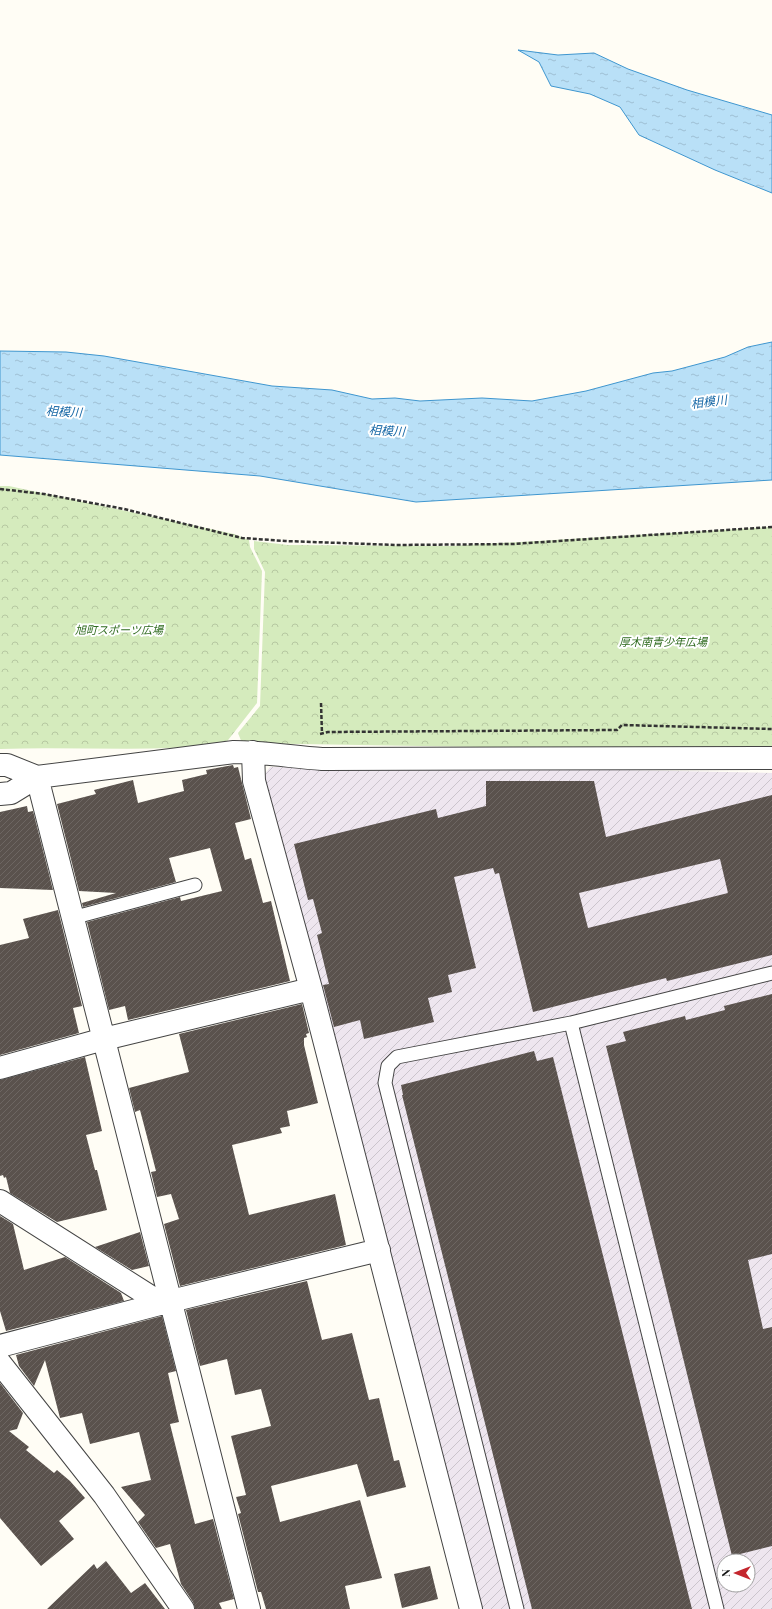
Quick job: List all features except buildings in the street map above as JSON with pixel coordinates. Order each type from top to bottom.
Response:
[{"type":"street","points":[[0,794],[11,793],[37,777],[234,752],[253,752],[322,759],[772,758]]},
{"type":"street","points":[[253,752],[254,780],[311,989],[471,1609]]},
{"type":"street","points":[[0,766],[7,765],[37,777]]},
{"type":"street","points":[[37,777],[104,1039],[166,1302],[249,1609]]},
{"type":"street","points":[[0,1068],[104,1039],[311,989]]},
{"type":"street","points":[[0,1201],[166,1302]]},
{"type":"street","points":[[0,1346],[166,1302],[379,1250]]},
{"type":"street","points":[[0,1362],[104,1495],[183,1609]]},
{"type":"lane","points":[[72,918],[195,885]]},
{"type":"lane","points":[[517,1609],[385,1083],[388,1066],[396,1058],[571,1022],[772,973]]},
{"type":"lane","points":[[571,1022],[717,1609]]},
{"type":"path","points":[[0,489],[44,494],[124,509],[242,538],[285,541],[396,545],[513,544],[772,527]]},
{"type":"path","points":[[322,703],[322,759]]},
{"type":"path","points":[[317,734],[328,732],[570,729],[617,730],[622,725],[772,729]]},
{"type":"shaded area","points":[[270,767],[623,770],[772,773],[772,1609],[476,1609],[264,775]]},
{"type":"green space","name":"旭町スポーツ広場","points":[[0,486],[9,486],[234,534],[249,540],[250,547],[262,571],[257,703],[225,744],[197,747],[141,749],[0,749]]},
{"type":"green space","name":"厚木南青少年広場","points":[[772,527],[772,752],[242,743],[238,733],[260,706],[265,572],[254,549],[254,541],[288,545],[451,546]]},
{"type":"water","points":[[518,50],[558,55],[594,53],[628,69],[687,90],[772,115],[772,193],[715,170],[639,135],[620,107],[590,94],[551,86],[539,62]]},
{"type":"water","name":"相模川","points":[[772,342],[772,480],[416,502],[260,476],[0,455],[0,351],[66,352],[104,356],[272,386],[332,390],[372,399],[395,398],[420,401],[482,398],[532,401],[586,391],[653,373],[672,371],[725,357],[748,347]]}]
